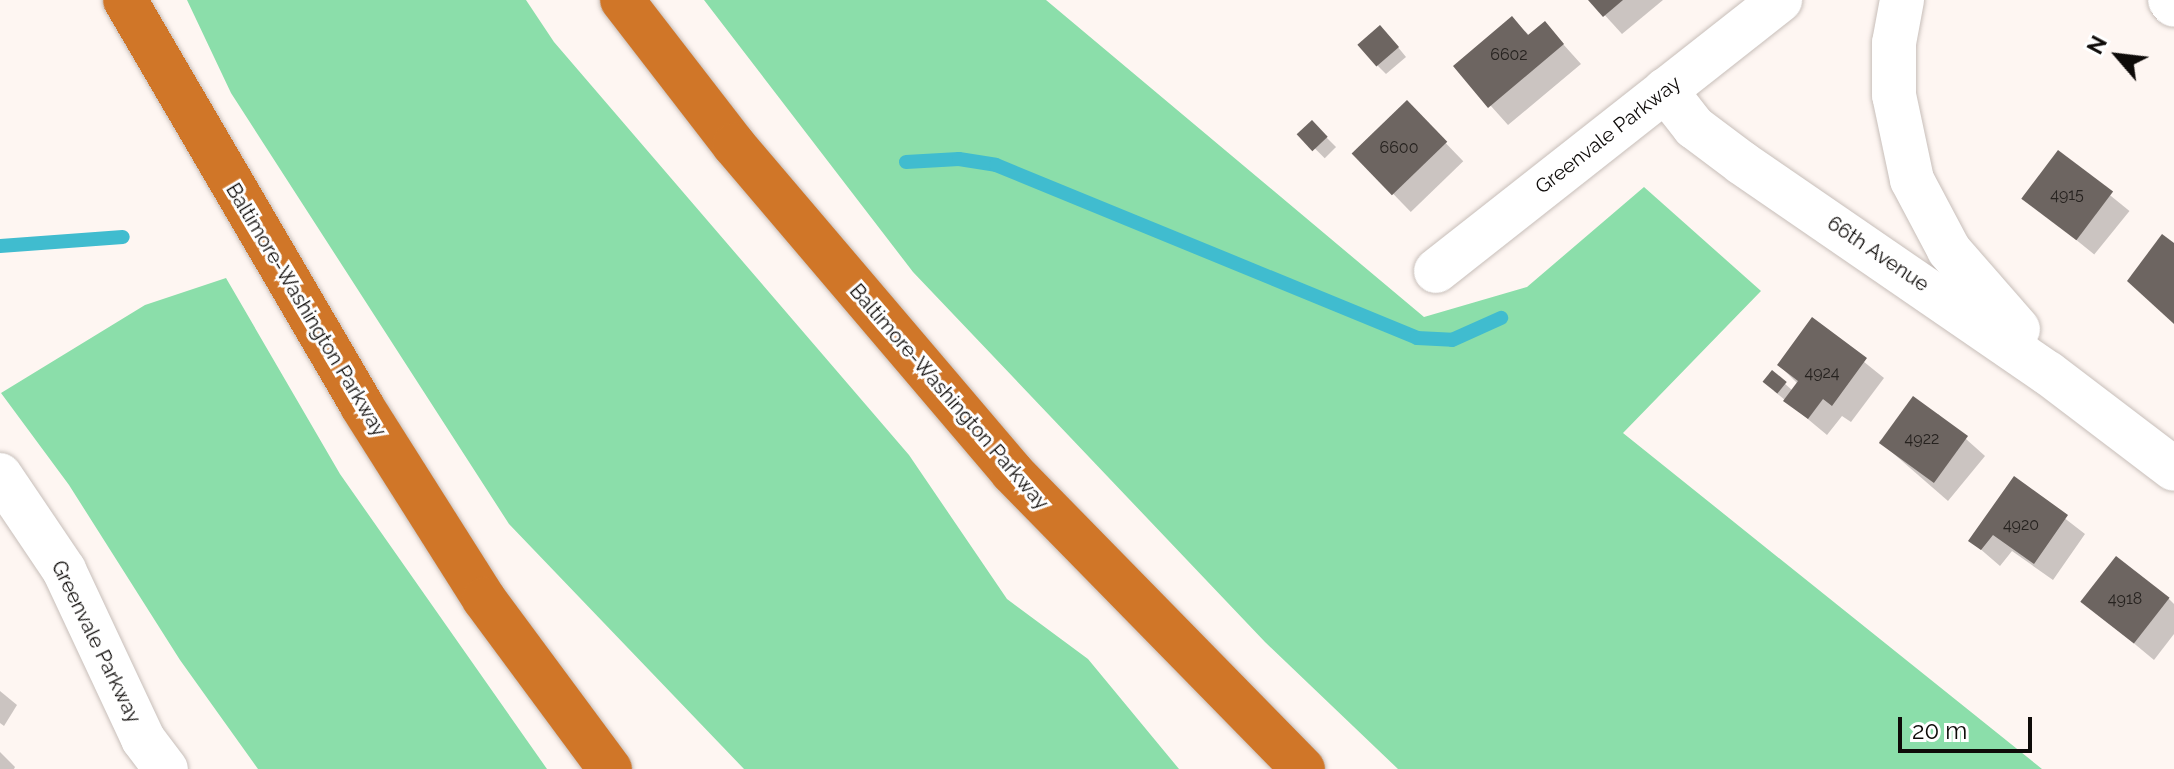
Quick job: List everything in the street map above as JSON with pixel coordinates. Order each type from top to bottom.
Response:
[{"type":"highway","name":"Baltimore-Washington Parkway","points":[[125,0],[362,406],[484,599],[610,769]]},
{"type":"highway","name":"Baltimore-Washington Parkway","points":[[622,0],[734,145],[1012,472],[1303,769]]},
{"type":"street","name":"Greenvale Parkway","points":[[1436,271],[1780,0]]},
{"type":"street","name":"66th Avenue","points":[[1902,0],[1894,43],[1894,95],[1912,180],[1928,216],[1967,275],[2097,411]]},
{"type":"street","points":[[2170,0],[2174,5]]},
{"type":"street","name":"66th Avenue","points":[[1665,90],[1694,127],[1742,163],[1875,251],[2174,469]]},
{"type":"street","name":"Greenvale Parkway","points":[[0,475],[64,570],[146,759]]},
{"type":"green space","points":[[187,0],[526,0],[554,42],[909,455],[1007,599],[1088,659],[1179,769],[744,769],[509,524],[231,93]]},
{"type":"green space","points":[[704,0],[1046,0],[1424,317],[1527,287],[1644,187],[1761,291],[1623,433],[2042,769],[1398,769],[1265,642],[913,272]]},
{"type":"green space","points":[[226,278],[340,474],[547,769],[258,769],[180,660],[69,485],[1,393],[145,305]]},
{"type":"building","points":[[1588,0],[1623,0],[1603,17]]},
{"type":"building","points":[[1512,16],[1528,35],[1545,21],[1564,44],[1488,108],[1453,66]]},
{"type":"building","points":[[1380,25],[1399,47],[1376,67],[1357,45]]},
{"type":"building","points":[[1407,100],[1447,142],[1392,195],[1352,153]]},
{"type":"building","points":[[1312,120],[1328,137],[1312,151],[1297,134]]},
{"type":"building","points":[[2058,150],[2113,192],[2076,240],[2021,199]]},
{"type":"building","points":[[2162,234],[2174,243],[2174,324],[2127,281]]},
{"type":"building","points":[[1812,317],[1867,358],[1832,406],[1823,399],[1808,419],[1783,401],[1798,381],[1777,365]]},
{"type":"building","points":[[1772,370],[1787,382],[1777,394],[1763,382]]},
{"type":"building","points":[[1913,396],[1968,436],[1934,483],[1879,443]]},
{"type":"building","points":[[2014,476],[2068,515],[2034,564],[1993,535],[1981,550],[1968,541]]},
{"type":"building","points":[[2116,556],[2170,598],[2134,644],[2080,602]]},
{"type":"waterway","points":[[906,162],[959,159],[996,165],[1417,338],[1452,340],[1501,318]]},
{"type":"waterway","points":[[0,246],[123,237]]}]
